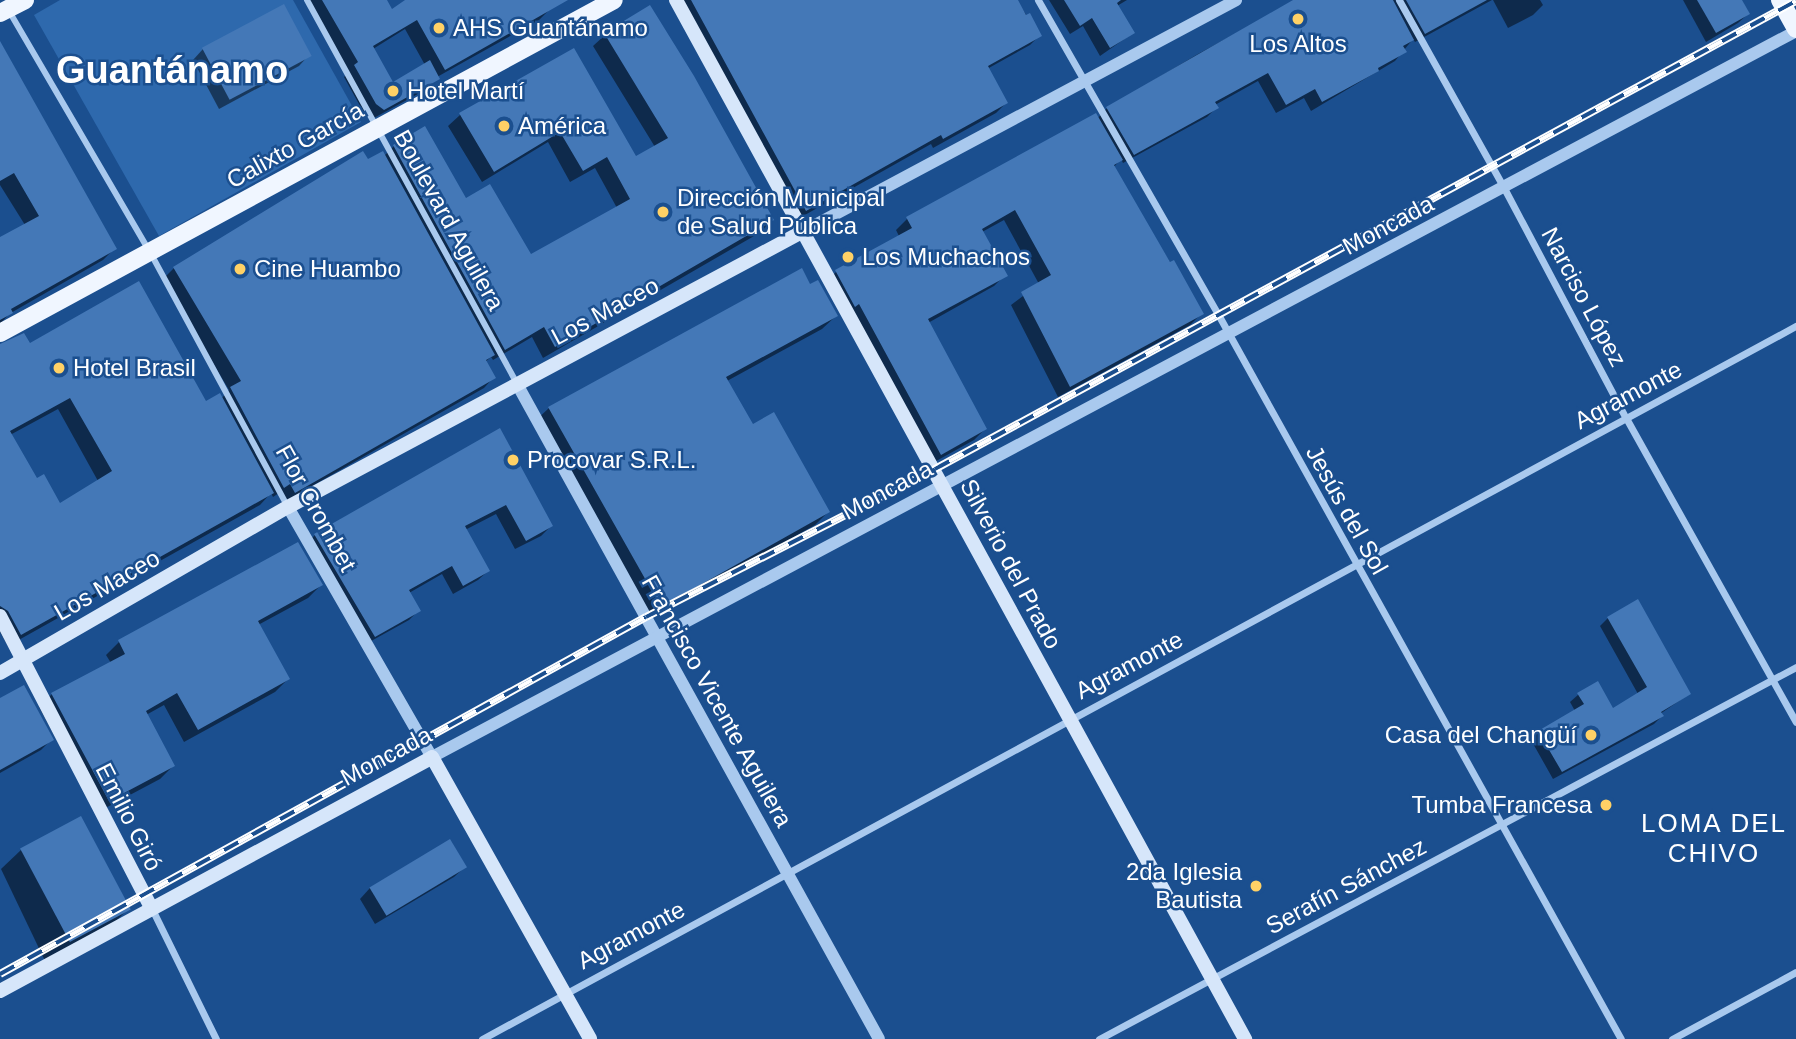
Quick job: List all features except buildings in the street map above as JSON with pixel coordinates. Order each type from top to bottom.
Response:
[{"type":"main road","points":[[4,8],[25,0]]},
{"type":"main road","name":"Calixto García","points":[[0,334],[614,0]]},
{"type":"main road","name":"Silverio del Prado","points":[[676,0],[1245,1039]]},
{"type":"main road","points":[[1780,0],[1796,30]]},
{"type":"main road","name":"Los Maceo","points":[[0,673],[288,507],[802,232]]},
{"type":"main road","name":"Emilio Giró","points":[[0,616],[151,907]]},
{"type":"main road","name":"Moncada","points":[[0,991],[432,757]]},
{"type":"main road","name":"Flor Crombet","points":[[432,757],[590,1039]]},
{"type":"street","name":"Boulevard Aguilera","points":[[307,0],[517,384]]},
{"type":"street","name":"Jesús del Sol","points":[[1038,0],[1229,335],[1621,1039]]},
{"type":"street","name":"Los Maceo","points":[[802,232],[1236,0]]},
{"type":"street","name":"Narciso López","points":[[1399,0],[1504,188],[1626,418],[1796,722]]},
{"type":"street","name":"Flor Crombet","points":[[4,8],[150,252],[288,507],[432,757]]},
{"type":"street","name":"Moncada","points":[[432,757],[1229,335],[1796,30]]},
{"type":"street","name":"Agramonte","points":[[482,1039],[1796,326]]},
{"type":"street","name":"Francisco Vicente Aguilera","points":[[517,384],[879,1039]]},
{"type":"street","name":"Serafín Sánchez","points":[[1099,1039],[1796,667]]},
{"type":"street","name":"Emilio Giró","points":[[151,907],[216,1039]]},
{"type":"street","points":[[1672,1039],[1796,972]]},
{"type":"shaded area","points":[[60,0],[293,0],[361,122],[159,236],[34,15]]},
{"type":"railway","points":[[0,974],[646,617],[935,469],[1796,1]]},
{"type":"place","name":"Los Altos","points":[[1298,19]]},
{"type":"place","name":"AHS Guantánamo","points":[[439,28]]},
{"type":"place","name":"Hotel Martí","points":[[393,91]]},
{"type":"place","name":"América","points":[[504,126]]},
{"type":"place","name":"Dirección Municipal de Salud Pública","points":[[663,212]]},
{"type":"place","name":"Los Muchachos","points":[[848,257]]},
{"type":"place","name":"Cine Huambo","points":[[240,269]]},
{"type":"place","name":"Hotel Brasil","points":[[59,368]]},
{"type":"place","name":"Procovar S.R.L.","points":[[513,460]]},
{"type":"place","name":"Casa del Changüí","points":[[1591,735]]},
{"type":"place","name":"Tumba Francesa","points":[[1606,805]]},
{"type":"place","name":"2da Iglesia Bautista","points":[[1256,886]]},
{"type":"district","name":"Guantánamo","points":[[172,71]]},
{"type":"district","name":"LOMA DEL CHIVO","points":[[1714,839]]}]
